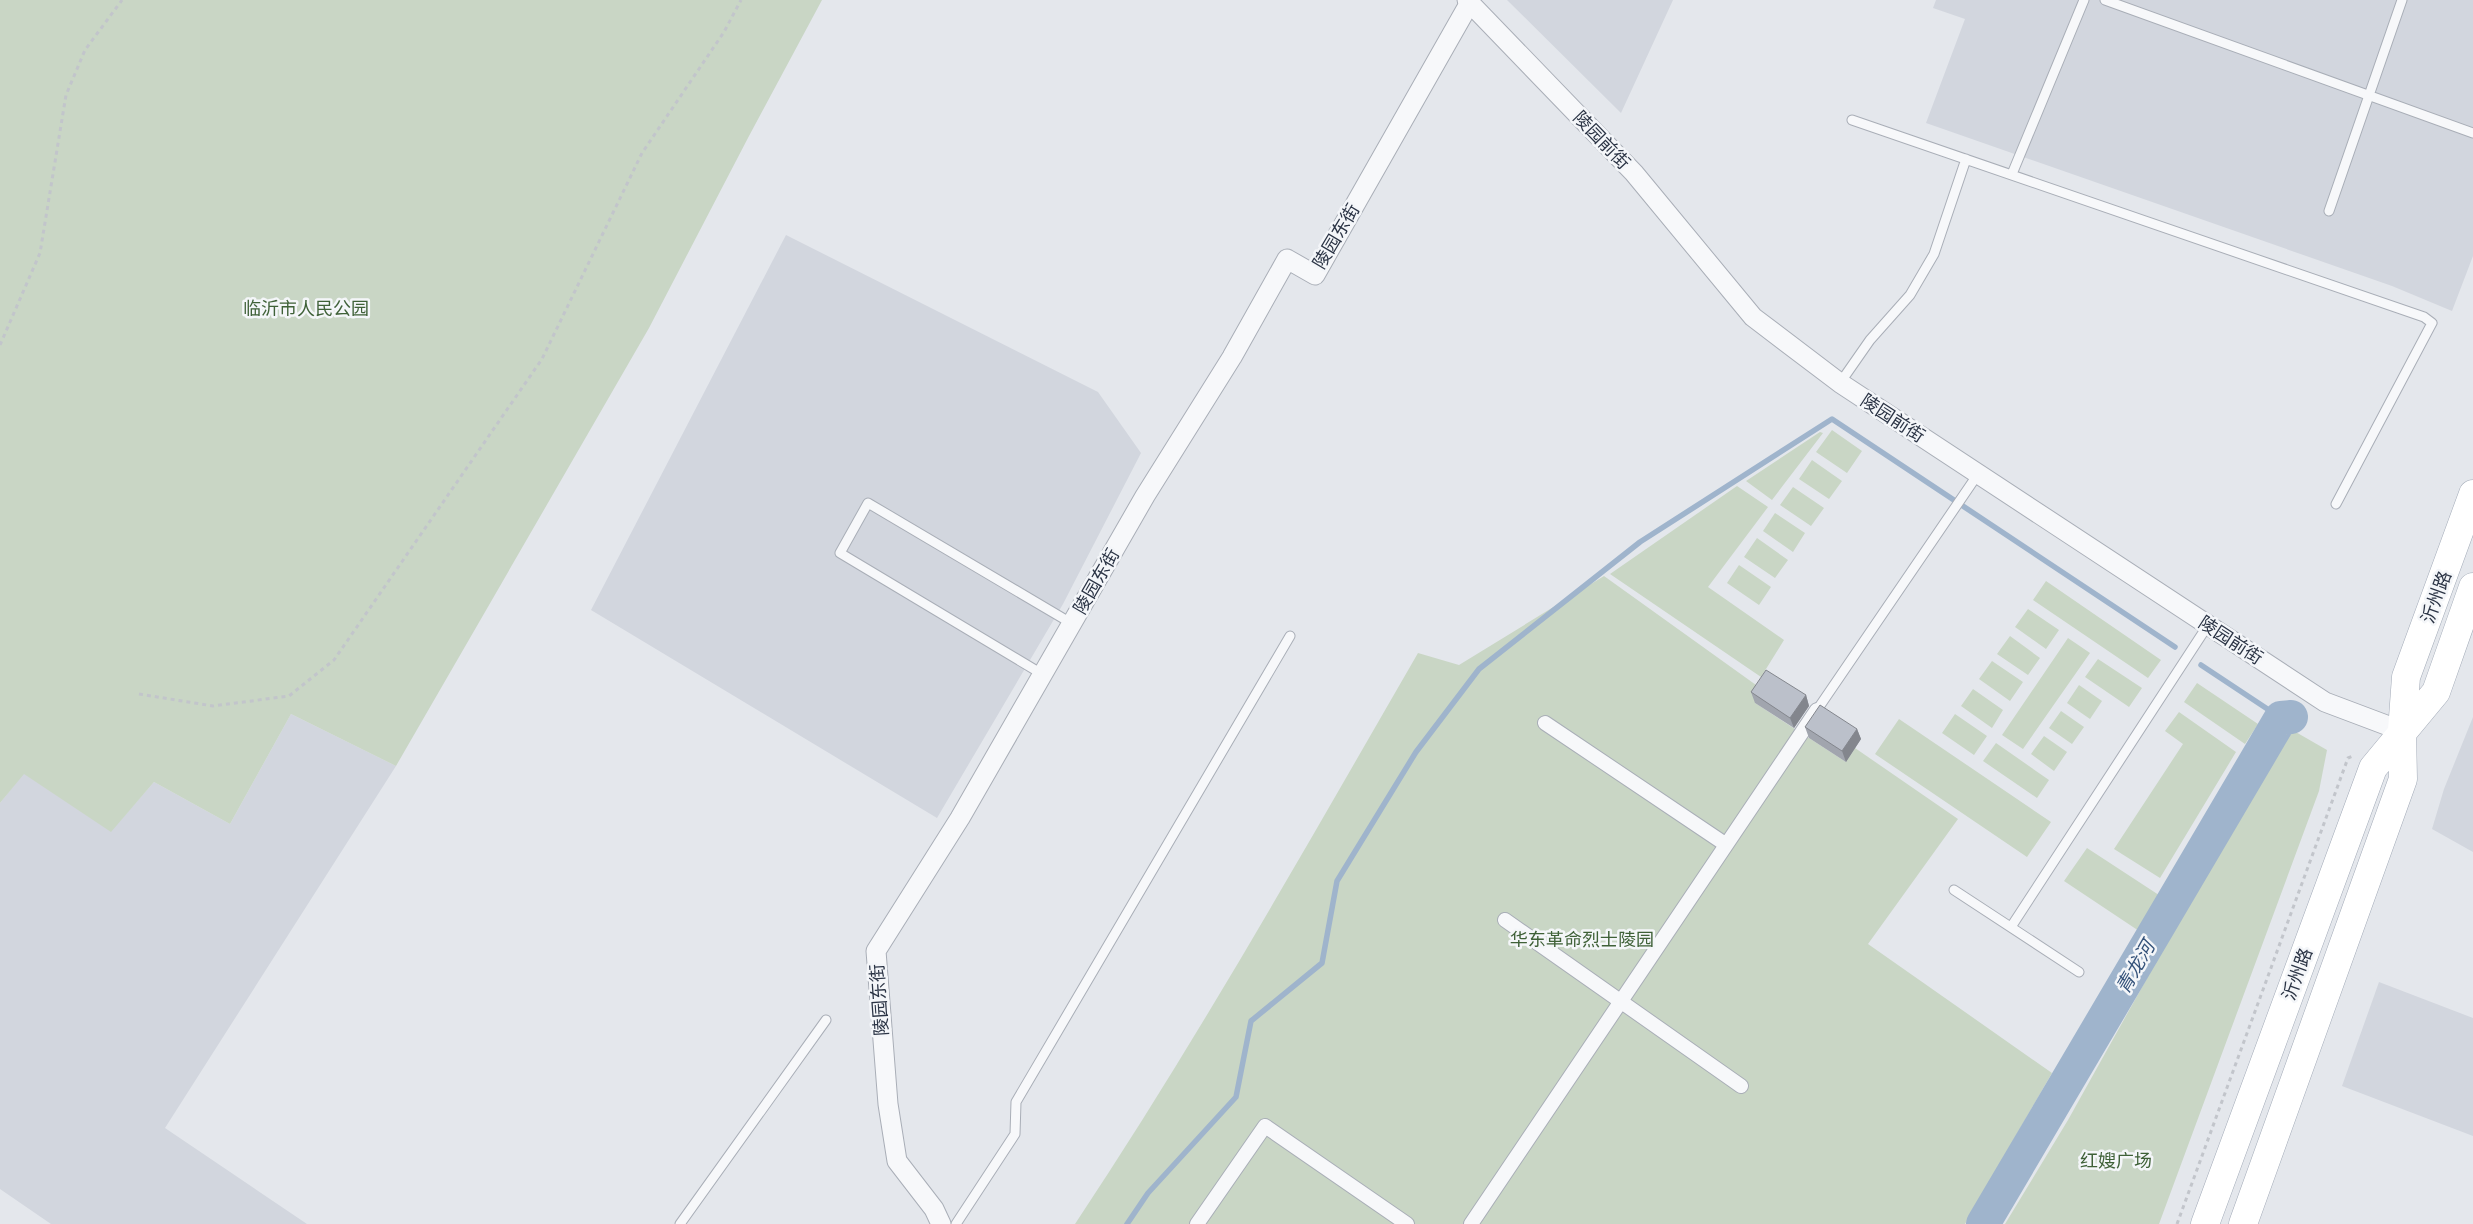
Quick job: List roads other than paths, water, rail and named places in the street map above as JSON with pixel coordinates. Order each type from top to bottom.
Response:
[{"type":"main road","name":"沂州路","points":[[2243,1224],[2403,779],[2402,731],[2406,677],[2473,494]]},
{"type":"main road","name":"沂州路","points":[[2205,1224],[2373,768],[2436,692],[2473,587]]},
{"type":"street","name":"陵园前街","points":[[1469,1],[1634,173],[1753,318],[1840,383],[2325,702],[2402,731]]},
{"type":"street","name":"陵园东街","points":[[940,1224],[934,1209],[897,1161],[888,1104],[876,951],[960,818],[1145,496],[1232,356],[1287,259],[1315,275],[1469,1]]},
{"type":"street","points":[[1471,1224],[1619,1001],[1817,710]]},
{"type":"street","points":[[1545,723],[1725,844]]},
{"type":"street","points":[[1505,920],[1740,1086]]},
{"type":"street","points":[[1197,1224],[1265,1126],[1407,1224]]},
{"type":"lane","points":[[2012,174],[2084,0]]},
{"type":"lane","points":[[2105,0],[2473,133]]},
{"type":"lane","points":[[2329,212],[2402,0]]},
{"type":"lane","points":[[1852,120],[2424,317],[2432,323],[2336,504]]},
{"type":"lane","points":[[1840,383],[1870,340],[1910,295],[1934,254],[1966,159]]},
{"type":"lane","points":[[1817,710],[1978,474]]},
{"type":"lane","points":[[1042,674],[840,553],[868,503],[1071,624]]},
{"type":"lane","points":[[2011,927],[2208,625]]},
{"type":"lane","points":[[956,1224],[1015,1134],[1016,1102],[1290,636]]},
{"type":"lane","points":[[1954,890],[2079,972]]},
{"type":"lane","points":[[680,1224],[826,1020]]},
{"type":"waterway","points":[[1127,1224],[1148,1193],[1236,1097],[1251,1021],[1322,963],[1337,881],[1416,752],[1479,669],[1640,542],[1832,419],[2175,647]]},
{"type":"waterway","points":[[2201,665],[2281,718]]},
{"type":"waterway","name":"青龙河","points":[[1983,1224],[2281,718],[2291,717]]},
{"type":"park label","name":"临沂市人民公园","points":[[306,308]]},
{"type":"park label","name":"华东革命烈士陵园","points":[[1582,939]]},
{"type":"park label","name":"红嫂广场","points":[[2116,1160]]}]
